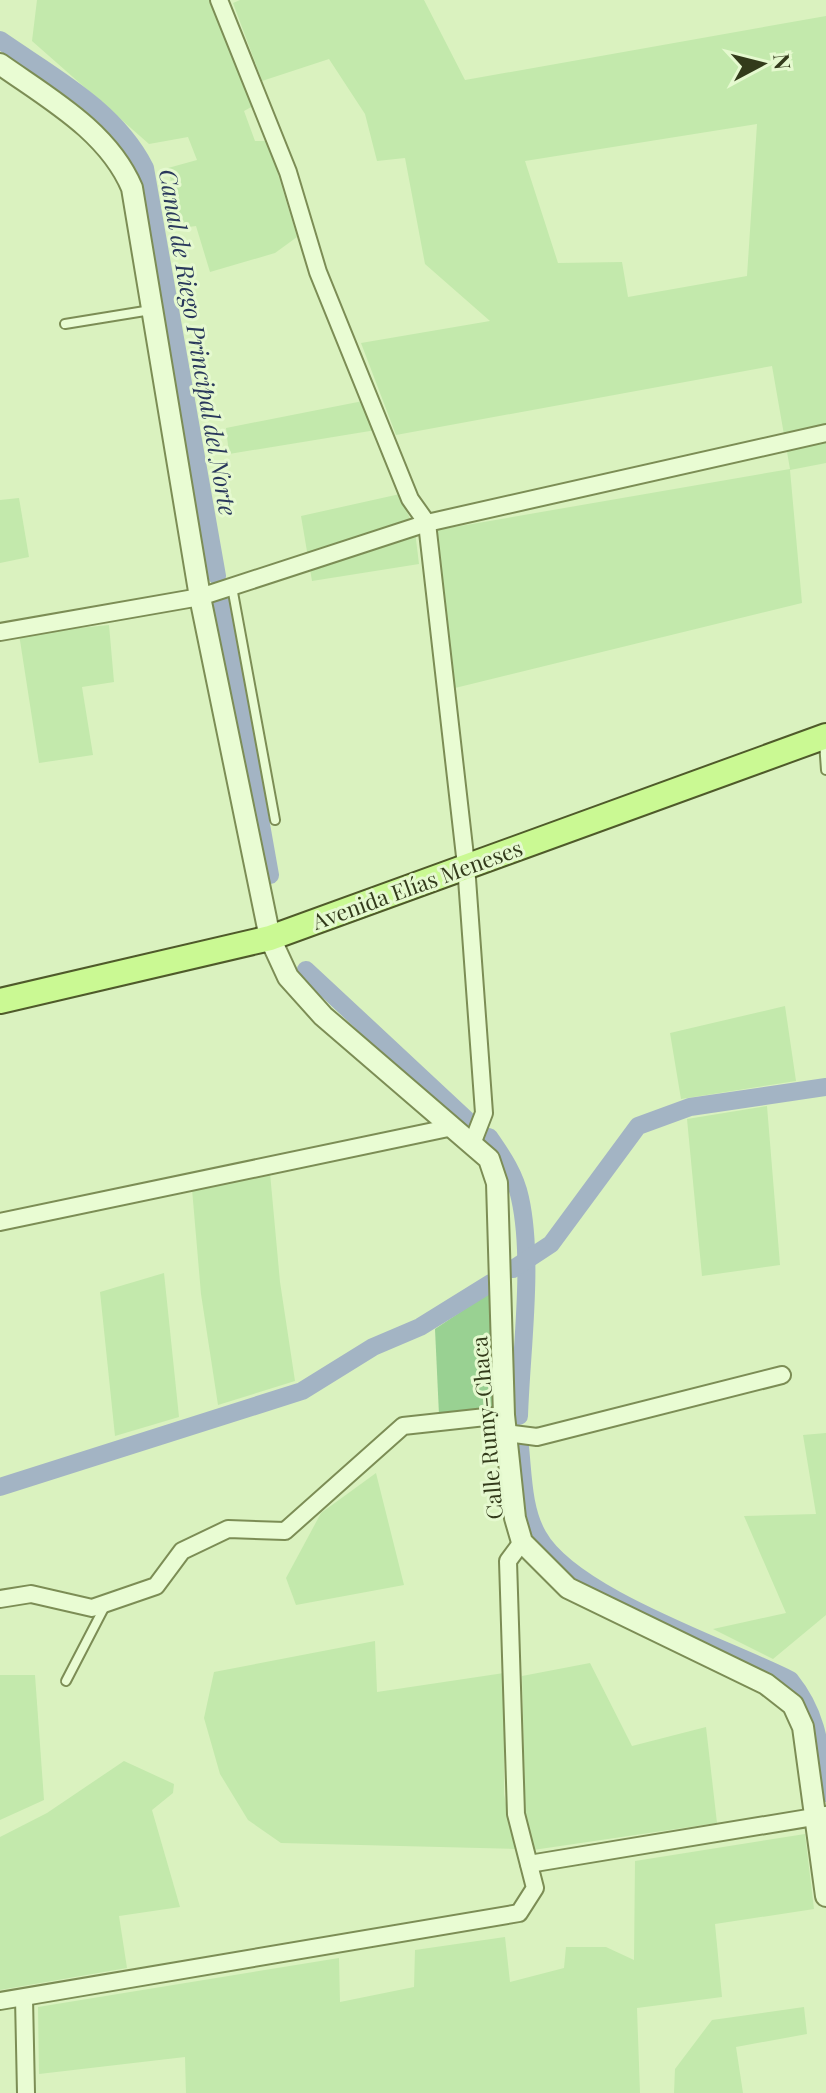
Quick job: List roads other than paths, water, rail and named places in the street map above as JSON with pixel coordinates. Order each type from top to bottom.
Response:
[{"type":"main road","name":"Avenida Elías Meneses","points":[[0,1001],[270,938],[825,736]]},
{"type":"street","points":[[219,0],[288,172],[318,272],[410,499],[427,523],[466,865],[484,1113],[472,1144]]},
{"type":"street","name":"Calle Rumy-Chaca","points":[[0,64],[83,123],[123,167],[132,188],[200,597],[270,938],[288,977],[323,1016],[489,1159],[497,1183],[505,1424],[515,1518],[522,1542],[568,1588],[766,1684],[793,1705],[803,1727],[822,1815],[826,1896]]},
{"type":"street","points":[[0,632],[200,597],[427,523],[826,433]]},
{"type":"street","points":[[0,1222],[453,1127]]},
{"type":"street","points":[[0,1599],[31,1594],[92,1608],[156,1586],[182,1551],[228,1529],[285,1531],[403,1426],[505,1424],[537,1437],[782,1375]]},
{"type":"street","points":[[0,2001],[519,1913],[532,1898],[535,1888],[516,1814],[508,1561],[522,1542]]},
{"type":"street","points":[[529,1864],[822,1815]]},
{"type":"street","points":[[24,1998],[26,2093]]},
{"type":"lane","points":[[65,324],[152,310]]},
{"type":"lane","points":[[232,586],[275,820]]},
{"type":"lane","points":[[825,736],[826,770]]},
{"type":"lane","points":[[66,1681],[107,1603]]},
{"type":"waterway","name":"Canal de Riego Principal del Norte","points":[[0,40],[100,111],[117,128],[145,168],[217,576]]},
{"type":"waterway","name":"Canal de Riego Principal del Norte","points":[[222,605],[270,875]]},
{"type":"waterway","name":"Canal de Riego Principal del Norte","points":[[306,970],[467,1120]]},
{"type":"waterway","points":[[513,1269],[551,1244],[638,1126],[690,1107],[826,1087]]},
{"type":"waterway","name":"Canal de Riego Principal del Norte","points":[[489,1137],[515,1182],[524,1223],[526,1306],[519,1416]]},
{"type":"waterway","points":[[0,1487],[302,1391],[373,1347],[420,1327],[491,1283]]},
{"type":"waterway","name":"Canal de Riego Principal del Norte","points":[[520,1447],[529,1515],[538,1536],[556,1558],[583,1580],[616,1600],[790,1680],[813,1720],[826,1793]]}]
